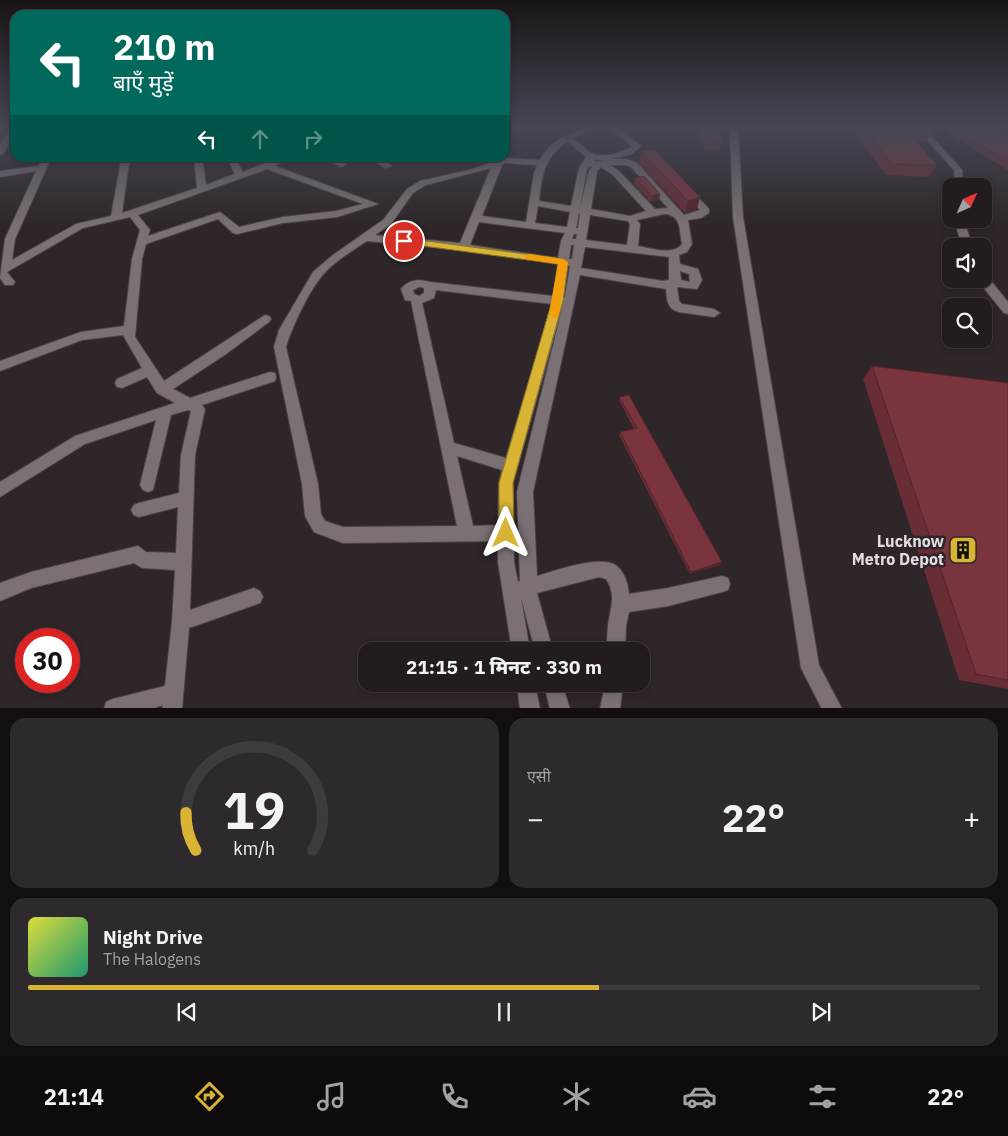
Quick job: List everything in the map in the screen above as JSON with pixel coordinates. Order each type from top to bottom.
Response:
[{"type":"street","points":[[518,161],[543,163],[538,173],[530,226]]},
{"type":"street","points":[[542,642],[529,588],[525,492],[555,334],[572,265],[580,210],[583,168],[602,161]]},
{"type":"street","points":[[734,161],[738,217],[810,668],[834,708]]},
{"type":"street","points":[[950,161],[958,170],[958,178]]},
{"type":"street","points":[[9,282],[2,270],[5,240],[44,162]]},
{"type":"street","points":[[116,218],[125,162]]},
{"type":"street","points":[[199,162],[202,188]]},
{"type":"street","points":[[233,162],[240,175]]},
{"type":"street","points":[[2,270],[80,226],[132,214],[276,162]]},
{"type":"street","points":[[336,162],[342,164]]},
{"type":"street","points":[[381,162],[388,166]]},
{"type":"street","points":[[475,218],[530,226],[632,250],[673,254],[682,250],[687,244],[680,216],[634,165],[627,162],[599,162]]},
{"type":"street","points":[[599,162],[616,172],[651,211]]},
{"type":"street","points":[[464,247],[498,163]]},
{"type":"street","points":[[498,163],[472,172],[423,183],[410,191],[387,222],[364,237],[317,275],[284,330],[280,346],[310,484],[313,516],[320,528],[343,535],[506,533]]},
{"type":"street","points":[[142,242],[220,215],[237,231],[282,220],[337,214],[374,204],[346,196],[267,166]]},
{"type":"street","points":[[0,174],[41,168]]},
{"type":"street","points":[[534,202],[631,219],[651,211],[680,216],[698,216],[706,211],[680,184]]},
{"type":"street","points":[[114,708],[173,701],[181,622],[188,455],[198,409],[162,389],[129,337],[136,268],[145,230],[132,214]]},
{"type":"street","points":[[631,219],[635,224],[632,250]]},
{"type":"street","points":[[364,237],[464,247],[672,284],[693,286],[696,280],[694,272],[675,266]]},
{"type":"street","points":[[673,254],[675,266],[675,282],[672,284],[673,303],[679,308],[714,313]]},
{"type":"street","points":[[467,534],[416,300],[407,295],[409,287],[419,283],[430,286],[563,301]]},
{"type":"street","points":[[990,288],[1008,310]]},
{"type":"street","points":[[162,389],[222,351],[265,319]]},
{"type":"street","points":[[0,366],[81,336],[130,330]]},
{"type":"street","points":[[519,642],[506,562],[506,483],[555,334]]},
{"type":"street","points":[[122,383],[150,370]]},
{"type":"street","points":[[0,490],[80,440],[270,377]]},
{"type":"street","points":[[148,486],[164,412]]},
{"type":"street","points":[[448,447],[511,466]]},
{"type":"street","points":[[139,510],[186,498]]},
{"type":"street","points":[[506,512],[526,513]]},
{"type":"street","points":[[0,592],[31,580],[138,554],[142,560],[184,562]]},
{"type":"street","points":[[511,592],[558,578],[599,570],[611,572],[619,583],[622,604],[617,626],[616,642]]},
{"type":"street","points":[[622,604],[668,597],[722,584]]},
{"type":"street","points":[[181,622],[254,597]]},
{"type":"street","points":[[527,692],[530,708]]},
{"type":"street","points":[[555,692],[560,708]]},
{"type":"street","points":[[610,708],[613,692]]},
{"type":"building","points":[[650,161],[666,161],[700,197],[688,201]]},
{"type":"building","points":[[890,161],[934,161],[937,165],[892,164]]},
{"type":"building","points":[[644,176],[660,194],[652,196],[635,178]]},
{"type":"building","name":"Lucknow Metro Depot","points":[[872,366],[1008,383],[1008,680],[976,674]]},
{"type":"building","points":[[629,395],[722,562],[691,572],[620,432],[637,428],[619,397]]},
{"type":"slow traffic","points":[[529,257],[563,262],[558,301],[554,314]]},
{"type":"place","name":"Lucknow Metro Depot","points":[[963,550]]},
{"type":"route","points":[[404,241],[464,247],[563,262],[558,301],[506,483],[506,533]]}]
